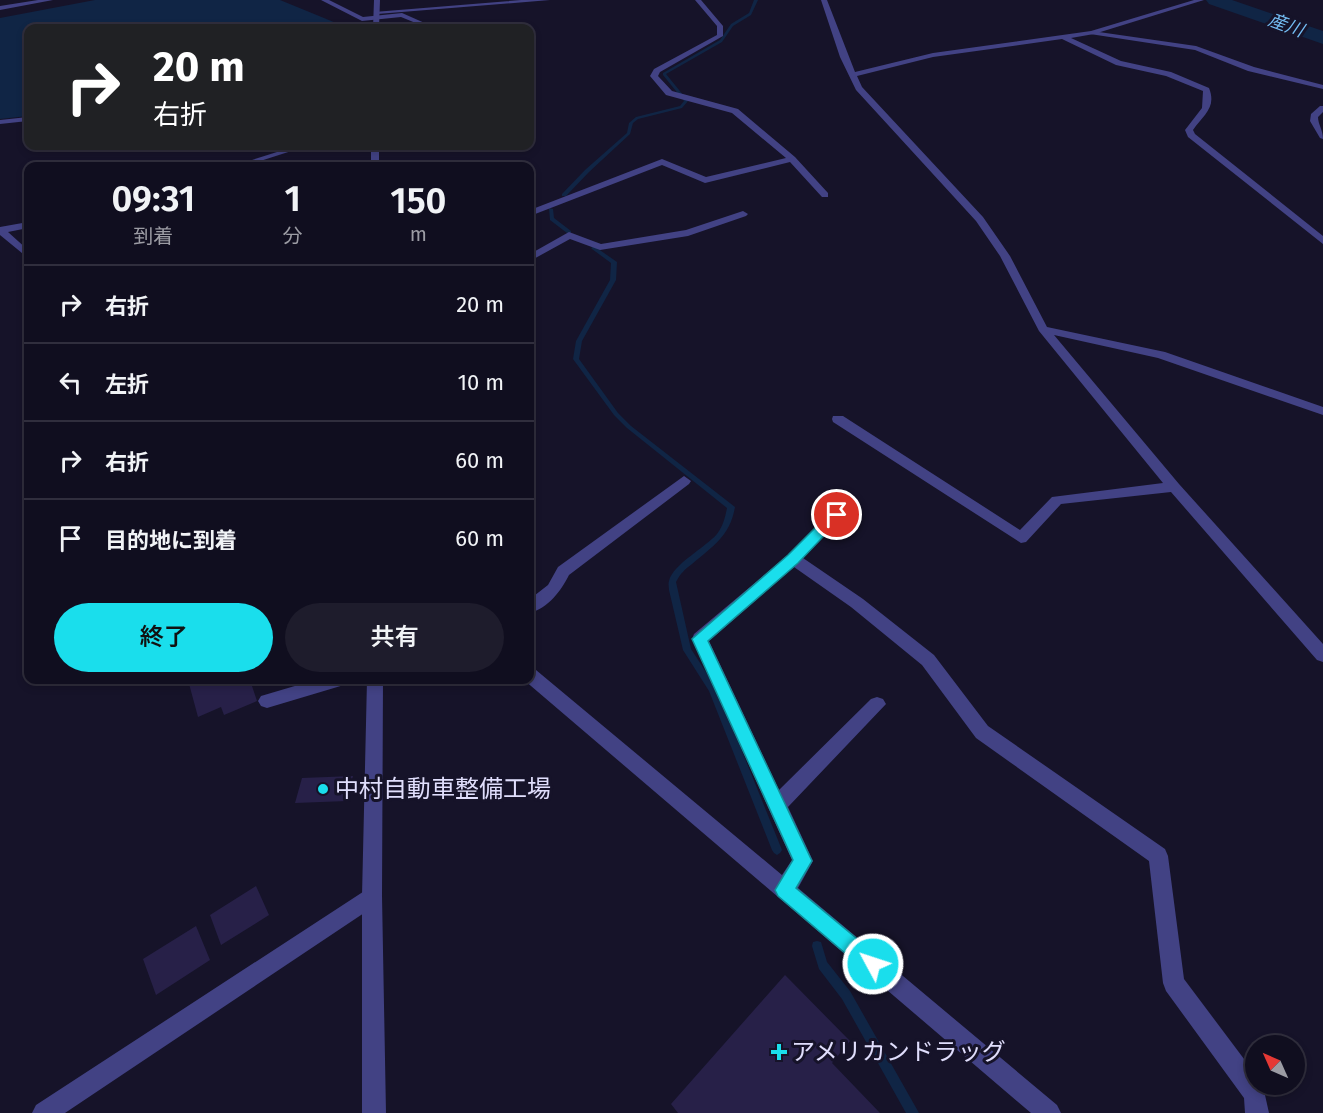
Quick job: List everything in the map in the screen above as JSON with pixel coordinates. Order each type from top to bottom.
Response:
[{"type":"street","points":[[0,8],[50,0]]},
{"type":"street","points":[[324,0],[360,21],[377,14],[547,0]]},
{"type":"street","points":[[376,24],[377,0]]},
{"type":"street","points":[[698,0],[720,26],[720,36],[657,71],[654,76],[669,93],[735,111],[792,159],[825,195]]},
{"type":"street","points":[[824,0],[859,88],[980,219],[1005,256],[1043,329],[1174,487],[1323,655]]},
{"type":"street","points":[[852,75],[933,55],[1092,33],[1201,0]]},
{"type":"street","points":[[0,14],[35,3]]},
{"type":"street","points":[[377,14],[402,15],[423,24]]},
{"type":"street","points":[[1092,33],[1196,48],[1251,69],[1323,87]]},
{"type":"street","points":[[1065,38],[1119,63],[1168,74],[1206,90],[1209,99],[1202,118],[1190,130],[1191,135],[1323,241]]},
{"type":"street","points":[[1323,108],[1314,116],[1314,122],[1323,136]]},
{"type":"street","points":[[0,122],[24,119]]},
{"type":"street","points":[[250,162],[290,150]]},
{"type":"street","points":[[534,211],[662,162],[705,180],[792,159]]},
{"type":"street","points":[[534,256],[569,235],[600,247],[688,233],[743,214]]},
{"type":"street","points":[[2,235],[24,227]]},
{"type":"street","points":[[2,235],[24,252]]},
{"type":"street","points":[[1043,329],[1161,355],[1323,411]]},
{"type":"street","points":[[838,419],[1021,538],[1057,500],[1174,487]]},
{"type":"street","points":[[534,604],[554,589],[564,571],[684,481]]},
{"type":"street","points":[[785,890],[802,861],[700,639],[793,559],[851,500]]},
{"type":"street","points":[[793,559],[857,603],[928,660],[982,732],[1158,856],[1174,983],[1255,1094],[1257,1113]]},
{"type":"street","points":[[534,678],[1048,1113]]},
{"type":"street","points":[[267,701],[324,684]]},
{"type":"street","points":[[374,1113],[372,896],[375,684]]},
{"type":"street","points":[[777,805],[877,704]]},
{"type":"street","points":[[44,1113],[372,896]]},
{"type":"water","points":[[95,0],[280,0],[339,24],[24,24],[24,116],[0,119],[0,18]]},
{"type":"building","points":[[189,684],[251,684],[257,701],[224,715],[221,707],[198,717]]},
{"type":"building","points":[[353,776],[347,801],[295,803],[302,778]]},
{"type":"building","points":[[256,886],[269,915],[221,945],[210,915]]},
{"type":"building","points":[[196,926],[210,960],[156,995],[143,959]]},
{"type":"building","name":"アメリカンドラッグ","points":[[785,975],[850,1041],[832,1063],[880,1113],[678,1113],[671,1104]]},
{"type":"waterway","points":[[564,195],[629,133],[631,123],[637,118],[681,107],[686,101],[664,74],[721,41],[732,25],[750,14],[756,0]]},
{"type":"waterway","name":"産川","points":[[1215,0],[1323,38]]},
{"type":"waterway","points":[[551,209],[552,219],[569,232]]},
{"type":"waterway","points":[[594,248],[614,262],[613,280],[579,341],[576,359],[616,414],[629,427],[731,507],[725,529],[711,545],[676,574],[672,582],[673,590],[687,650],[713,689],[777,850]]},
{"type":"waterway","points":[[817,946],[823,965],[846,995],[913,1113]]},
{"type":"place","name":"中村自動車整備工場","points":[[323,789]]},
{"type":"place","name":"アメリカンドラッグ","points":[[779,1052]]},
{"type":"route","points":[[837,515],[793,559],[700,639],[802,861],[785,890],[873,964]]}]
